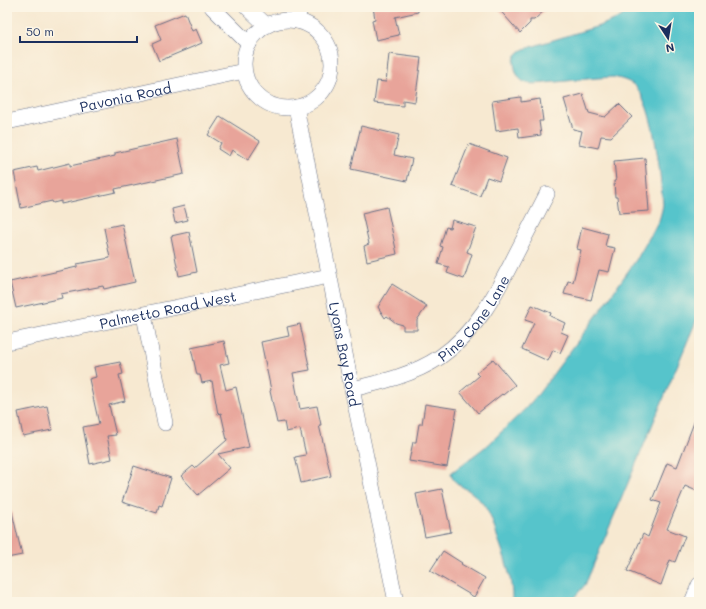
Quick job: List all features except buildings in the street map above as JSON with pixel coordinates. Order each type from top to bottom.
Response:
[{"type":"street","points":[[212,7],[249,44]]},
{"type":"street","points":[[247,7],[266,26]]},
{"type":"street","points":[[299,14],[320,34],[327,45],[331,57],[331,71],[327,83],[320,94],[309,102],[296,107],[282,107],[269,103],[257,95],[249,84],[244,71],[246,50],[251,40],[266,26],[287,20],[299,14]]},
{"type":"street","name":"Pavonia Road","points":[[7,122],[244,71]]},
{"type":"street","name":"Lyons Bay Road","points":[[296,107],[396,602]]},
{"type":"street","name":"Pine Cone Lane","points":[[352,389],[397,377],[419,368],[440,357],[457,343],[472,328],[485,311],[547,194]]},
{"type":"street","name":"Palmetto Road West","points":[[7,342],[329,276]]},
{"type":"street","points":[[144,315],[165,423]]},
{"type":"street","points":[[692,602],[699,585]]},
{"type":"water","points":[[634,7],[699,7],[699,314],[585,585],[570,602],[512,602],[511,584],[507,567],[489,514],[478,498],[459,485],[452,477],[451,473],[489,444],[526,408],[539,393],[638,257],[659,221],[663,204],[658,157],[652,124],[643,98],[635,86],[626,81],[613,77],[531,84],[524,82],[518,76],[514,61],[517,54],[524,49],[599,26],[619,18]]}]
